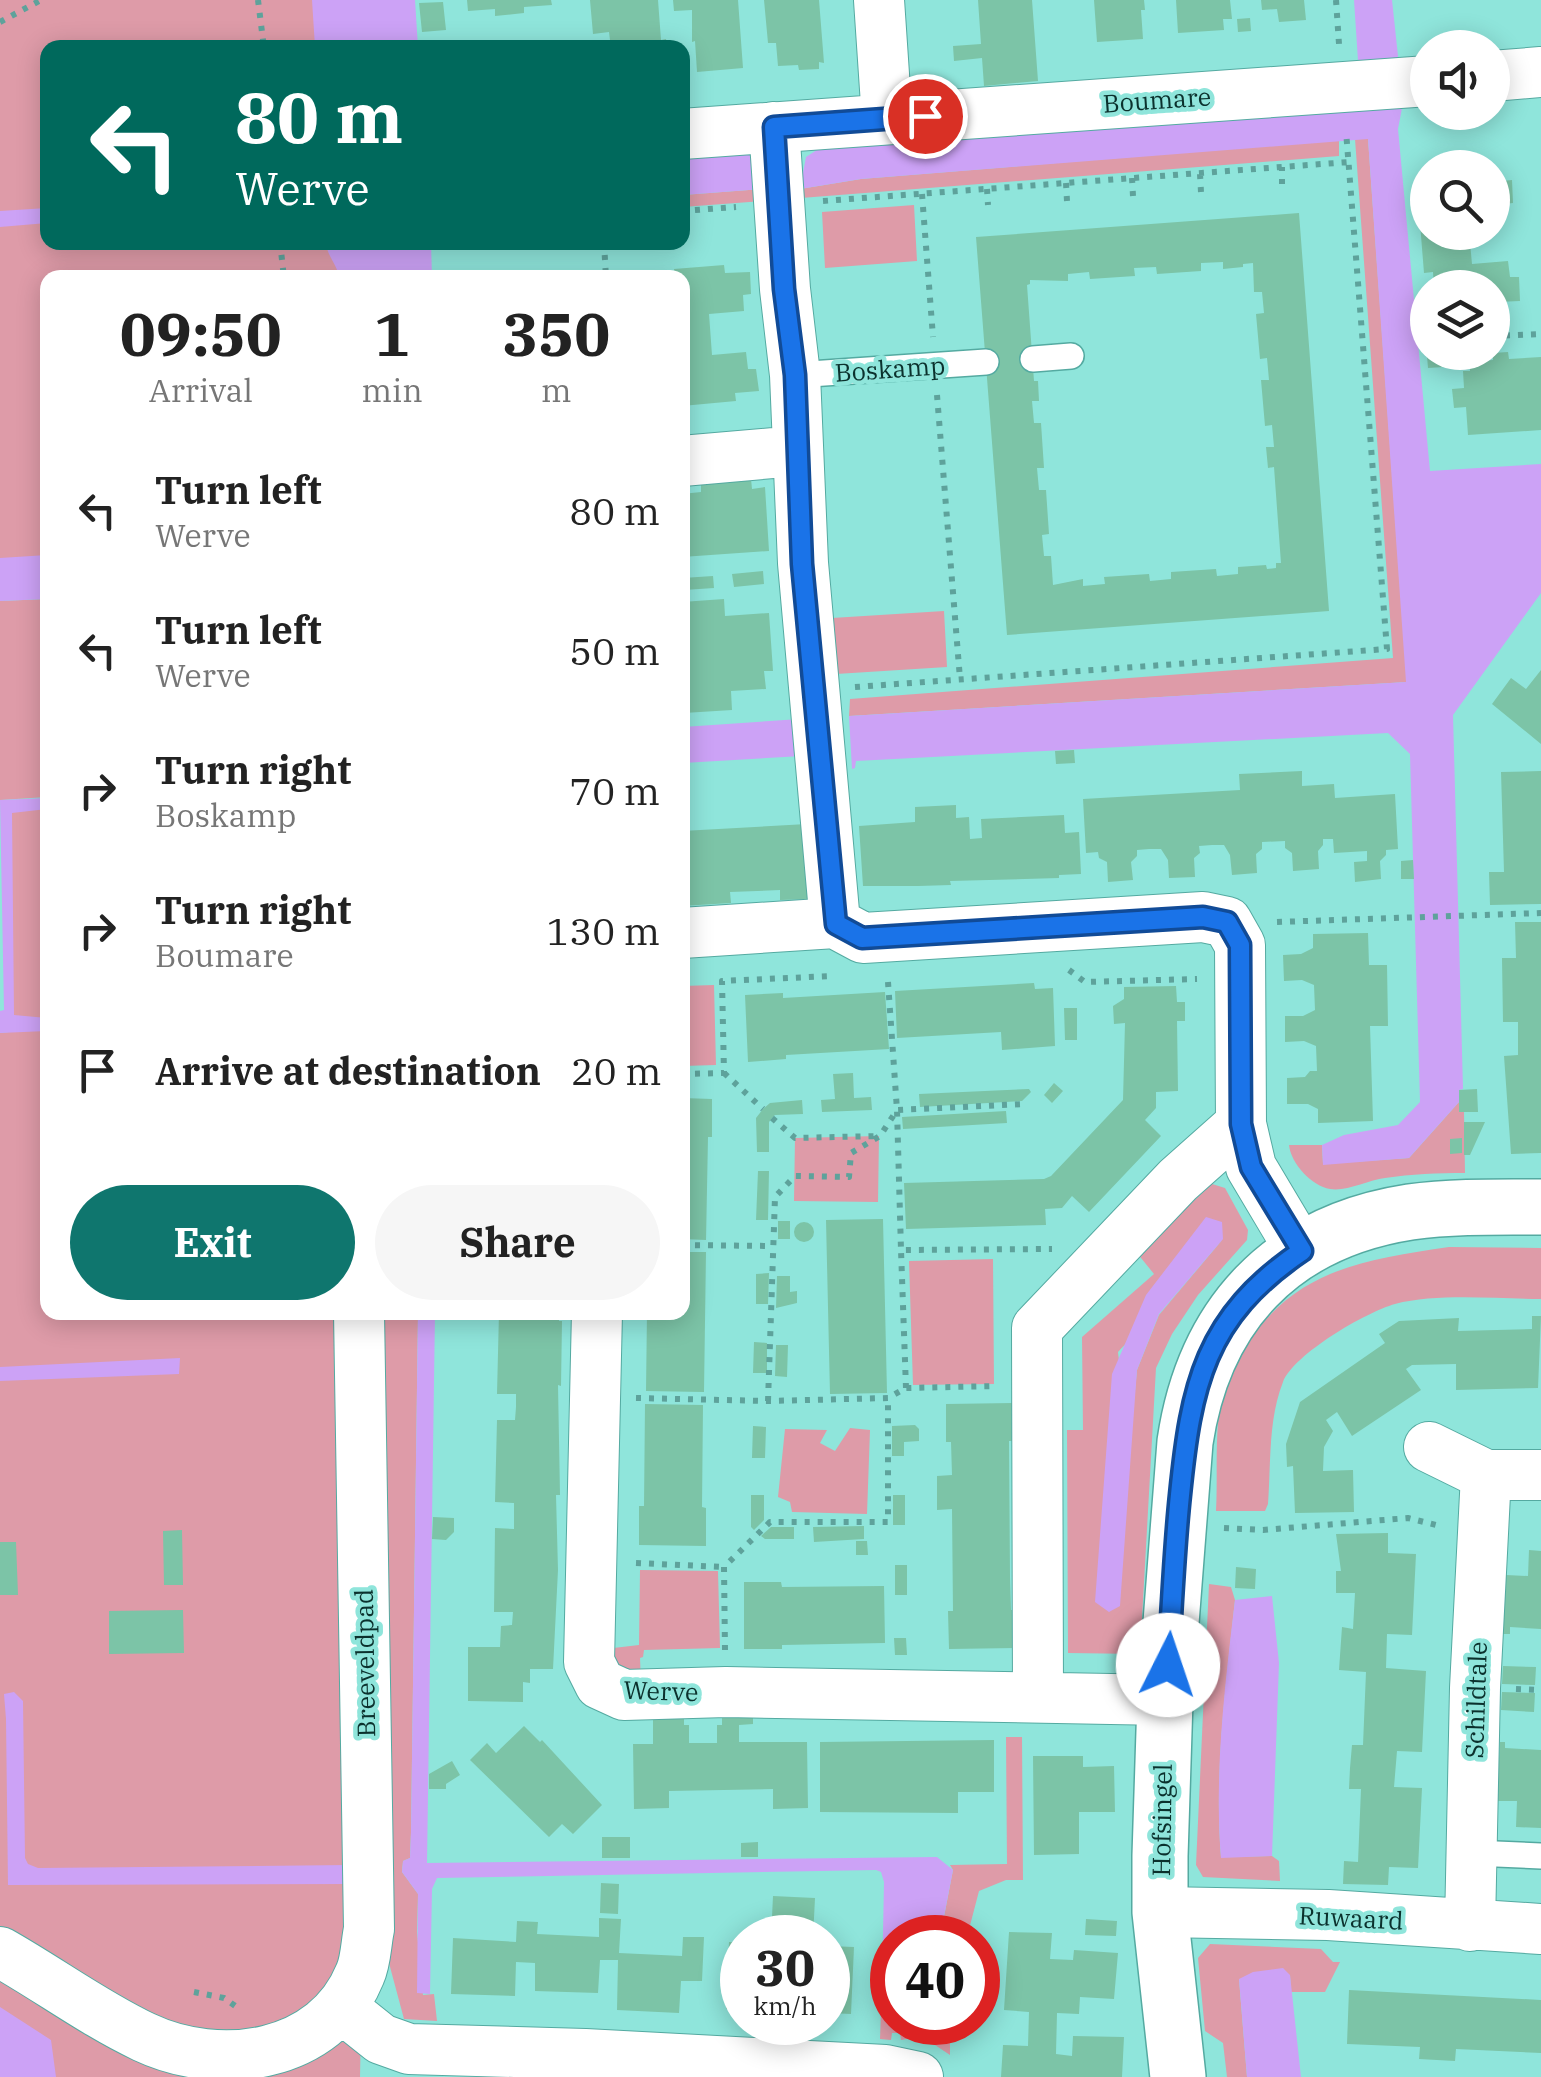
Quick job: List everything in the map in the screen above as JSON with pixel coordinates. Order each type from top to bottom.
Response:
[{"type":"street","points":[[879,0],[887,119]]},
{"type":"street","points":[[1510,75],[1541,72]]},
{"type":"street","name":"Boumare","points":[[690,133],[1396,83]]},
{"type":"street","points":[[774,127],[784,289],[795,375],[796,451],[814,690],[836,924]]},
{"type":"street","points":[[690,460],[796,451]]},
{"type":"street","points":[[690,933],[836,924],[862,938],[1203,917],[1227,922],[1238,954],[1241,1124],[1251,1167],[1302,1251]]},
{"type":"street","points":[[1038,1695],[1037,1328],[1178,1180],[1241,1124]]},
{"type":"street","name":"Hofsingel","points":[[1178,2077],[1160,1912],[1165,1700],[1177,1526],[1192,1400],[1205,1362],[1242,1302],[1267,1275],[1341,1231],[1408,1212],[1474,1206],[1541,1207]]},
{"type":"street","name":"Breeveldpad","points":[[342,2008],[362,1972],[368,1929],[360,1320]]},
{"type":"street","name":"Werve","points":[[597,1320],[589,1662],[600,1684],[624,1695],[726,1692],[1165,1700]]},
{"type":"street","points":[[1428,1447],[1486,1475],[1541,1476]]},
{"type":"street","name":"Schildtale","points":[[1470,1926],[1475,1688],[1486,1475]]},
{"type":"street","name":"Ruwaard","points":[[1160,1912],[1328,1915],[1541,1929]]},
{"type":"street","points":[[0,1952],[146,2038],[200,2052],[264,2054],[292,2045],[342,2008],[381,2039],[409,2049],[585,2066],[885,2070],[918,2077]]},
{"type":"lane","points":[[1032,359],[1072,356]]},
{"type":"lane","name":"Boskamp","points":[[795,375],[986,362]]},
{"type":"lane","points":[[1473,1853],[1541,1856]]},
{"type":"path","points":[[0,22],[41,0]]},
{"type":"path","points":[[258,0],[263,40]]},
{"type":"path","points":[[780,204],[1349,162],[1387,648],[814,690]]},
{"type":"path","points":[[1282,167],[1282,184]]},
{"type":"path","points":[[1200,174],[1201,192]]},
{"type":"path","points":[[1132,178],[1133,196]]},
{"type":"path","points":[[1066,183],[1067,201]]},
{"type":"path","points":[[988,189],[988,205]]},
{"type":"path","points":[[922,194],[960,679]]},
{"type":"path","points":[[1510,335],[1541,334]]},
{"type":"path","points":[[1061,964],[1086,982],[1238,954],[1274,922],[1541,914]]},
{"type":"path","points":[[888,973],[897,1110],[906,1388]]},
{"type":"path","points":[[724,1073],[722,982],[851,975]]},
{"type":"path","points":[[690,1074],[724,1073],[763,1109]]},
{"type":"path","points":[[897,1110],[1025,1104]]},
{"type":"path","points":[[768,1401],[775,1197],[794,1176],[849,1177],[851,1153],[880,1136],[897,1110]]},
{"type":"path","points":[[772,1118],[795,1138],[880,1136]]},
{"type":"path","points":[[690,1246],[774,1246]]},
{"type":"path","points":[[901,1250],[1114,1249]]},
{"type":"path","points":[[595,1397],[768,1401],[888,1398],[906,1388],[1037,1385]]},
{"type":"path","points":[[592,1562],[724,1567],[770,1522],[888,1522],[888,1398]]},
{"type":"path","points":[[1177,1526],[1263,1530],[1408,1518],[1431,1525],[1484,1531]]},
{"type":"path","points":[[724,1567],[726,1692]]},
{"type":"shaded area","points":[[0,0],[399,0],[402,40],[40,40],[40,250],[412,250],[413,270],[40,270],[40,576],[0,579]]},
{"type":"shaded area","points":[[312,0],[415,0],[418,40],[315,40]]},
{"type":"shaded area","points":[[1354,0],[1392,0],[1403,103],[1398,129],[1411,270],[1410,370],[1421,370],[1430,471],[1541,464],[1541,593],[1453,715],[1463,1089],[1459,1090],[1459,1102],[1409,1158],[1323,1165],[1322,1145],[1344,1135],[1398,1125],[1420,1102],[1410,754],[1388,733],[856,761],[852,769],[849,716],[1406,682],[1368,139],[861,179],[800,189],[806,157],[820,148],[1361,106]]},
{"type":"shaded area","points":[[1355,139],[1368,139],[1407,682],[849,716],[850,699],[1393,658]]},
{"type":"shaded area","points":[[1339,140],[1339,156],[801,198],[800,189],[861,179]]},
{"type":"shaded area","points":[[760,153],[762,189],[690,194],[690,158]]},
{"type":"shaded area","points":[[762,189],[763,201],[690,206],[690,194]]},
{"type":"shaded area","points":[[914,205],[917,261],[825,268],[822,212]]},
{"type":"shaded area","points":[[40,208],[40,224],[0,227],[0,211]]},
{"type":"shaded area","points":[[431,250],[432,270],[337,270],[328,252]]},
{"type":"shaded area","points":[[40,555],[40,599],[0,601],[0,558]]},
{"type":"shaded area","points":[[40,599],[40,797],[0,800],[0,601]]},
{"type":"shaded area","points":[[944,611],[947,667],[836,674],[832,618]]},
{"type":"shaded area","points":[[800,719],[802,756],[690,763],[690,727]]},
{"type":"shaded area","points":[[40,798],[40,810],[12,813],[14,1015],[40,1017],[40,1031],[0,1033],[0,1011],[4,1010],[0,800]]},
{"type":"shaded area","points":[[40,806],[40,1320],[418,1320],[411,1832],[410,1858],[403,1861],[402,1872],[418,1894],[423,1995],[434,1994],[437,2021],[404,2019],[382,1937],[362,1976],[360,2077],[0,2077],[0,1033],[9,1032],[6,809]]},
{"type":"shaded area","points":[[714,985],[716,1065],[690,1066],[690,986]]},
{"type":"shaded area","points":[[1459,1102],[1459,1112],[1464,1112],[1465,1173],[1378,1179],[1330,1189],[1310,1179],[1298,1166],[1289,1145],[1322,1145],[1323,1164],[1409,1158]]},
{"type":"shaded area","points":[[879,1136],[878,1202],[794,1201],[795,1138]]},
{"type":"shaded area","points":[[1212,1184],[1225,1188],[1248,1230],[1247,1240],[1198,1295],[1172,1334],[1156,1368],[1140,1654],[1068,1653],[1067,1430],[1083,1430],[1082,1337],[1154,1274],[1137,1253]],"holes":[[[1223,1239],[1159,1315],[1137,1370],[1129,1453],[1118,1352]]]},
{"type":"shaded area","points":[[1206,1217],[1222,1222],[1223,1239],[1159,1314],[1137,1370],[1120,1606],[1109,1612],[1095,1602],[1112,1374],[1146,1295]]},
{"type":"shaded area","points":[[1449,1247],[1541,1248],[1541,1299],[1448,1298],[1395,1304],[1332,1336],[1301,1359],[1283,1382],[1272,1427],[1265,1511],[1216,1511],[1218,1424],[1223,1390],[1238,1358],[1265,1321],[1286,1300],[1334,1273],[1388,1257]]},
{"type":"shaded area","points":[[993,1259],[994,1384],[913,1385],[909,1261]]},
{"type":"shaded area","points":[[418,1320],[435,1320],[427,1863],[937,1857],[953,1870],[944,1915],[883,1915],[884,1882],[881,1872],[876,1870],[437,1878],[432,1889],[430,1994],[417,1993],[418,1894],[402,1872],[403,1861],[410,1858]]},
{"type":"shaded area","points":[[180,1358],[179,1374],[0,1381],[0,1367]]},
{"type":"shaded area","points":[[850,1428],[870,1430],[867,1514],[792,1512],[790,1502],[778,1497],[785,1429],[827,1430],[820,1443],[835,1451]]},
{"type":"shaded area","points":[[640,1570],[718,1571],[720,1648],[644,1650],[640,1658],[641,1683],[623,1679],[605,1649],[639,1645]]},
{"type":"shaded area","points":[[1209,1584],[1231,1587],[1235,1600],[1220,1761],[1221,1857],[1272,1856],[1279,1861],[1280,1881],[1203,1877],[1196,1865]]},
{"type":"shaded area","points":[[1272,1596],[1279,1663],[1272,1856],[1221,1858],[1220,1761],[1235,1600]]},
{"type":"shaded area","points":[[14,1692],[23,1701],[28,1864],[38,1868],[350,1865],[350,1884],[8,1885],[4,1694]]},
{"type":"shaded area","points":[[1006,1737],[1022,1737],[1023,1880],[1006,1880],[979,1891],[973,1915],[944,1915],[953,1870],[950,1865],[1007,1864]]},
{"type":"shaded area","points":[[1210,1944],[1321,1949],[1333,1962],[1340,1962],[1325,1992],[1291,1992],[1290,1975],[1239,1979],[1247,2077],[1227,2077],[1223,2043],[1205,2031],[1198,1958]]},
{"type":"shaded area","points":[[1283,1968],[1290,1975],[1301,2077],[1247,2077],[1239,1979],[1253,1972]]},
{"type":"shaded area","points":[[0,2007],[51,2040],[56,2077],[0,2077]]},
{"type":"shaded area","points":[[935,2045],[950,2045],[950,2055]]},
{"type":"building","points":[[467,0],[551,0],[552,5],[524,7],[524,13],[495,16],[495,9],[468,11]]},
{"type":"building","points":[[590,0],[658,0],[661,40],[610,40],[609,32],[593,34]]},
{"type":"building","points":[[673,0],[738,0],[743,68],[697,72],[692,10],[674,11]]},
{"type":"building","points":[[764,0],[819,0],[824,63],[819,62],[819,69],[778,66],[776,43],[768,43]]},
{"type":"building","points":[[978,0],[1032,0],[1038,81],[984,86],[982,58],[954,61],[953,46],[981,44]]},
{"type":"building","points":[[1094,0],[1144,0],[1143,39],[1097,42]]},
{"type":"building","points":[[1176,0],[1230,0],[1232,19],[1223,19],[1224,30],[1178,33]]},
{"type":"building","points":[[1261,0],[1304,0],[1306,20],[1279,22],[1277,9],[1262,10]]},
{"type":"building","points":[[443,2],[446,30],[422,32],[419,3]]},
{"type":"building","points":[[1250,18],[1251,31],[1238,32],[1237,19]]},
{"type":"building","points":[[1299,213],[1329,611],[1007,635],[976,237]],"holes":[[[1223,262],[1223,269],[1253,263],[1254,292],[1262,292],[1264,313],[1256,314],[1260,359],[1267,358],[1269,380],[1261,380],[1265,426],[1272,425],[1274,447],[1266,447],[1268,468],[1274,467],[1281,563],[1267,569],[1266,565],[1238,567],[1238,574],[1217,576],[1216,569],[1171,572],[1171,579],[1150,581],[1149,574],[1104,577],[1105,584],[1083,586],[1083,579],[1053,585],[1051,556],[1044,556],[1042,535],[1049,534],[1046,490],[1039,490],[1037,468],[1044,468],[1041,423],[1034,423],[1032,401],[1039,401],[1038,381],[1034,381],[1027,285],[1030,280],[1068,281],[1068,274],[1089,272],[1090,279],[1135,276],[1134,268],[1156,267],[1157,274],[1201,271],[1201,263]]]},
{"type":"building","points":[[1422,250],[1471,250],[1472,264],[1508,261],[1509,270],[1424,270]]},
{"type":"building","points":[[724,265],[725,273],[750,272],[751,294],[743,295],[744,311],[709,314],[712,355],[746,352],[748,369],[756,369],[759,391],[735,393],[736,401],[690,405],[690,270],[674,269]]},
{"type":"building","points":[[1510,277],[1519,277],[1520,301],[1510,301]]},
{"type":"building","points":[[1541,357],[1541,430],[1468,435],[1466,407],[1454,408],[1452,389],[1464,388],[1463,371],[1510,370],[1510,359]]},
{"type":"building","points":[[751,479],[752,489],[765,487],[769,551],[690,556],[690,493],[701,492],[701,483]]},
{"type":"building","points":[[763,571],[764,584],[734,587],[732,574]]},
{"type":"building","points":[[713,576],[714,588],[690,590],[690,578]]},
{"type":"building","points":[[724,599],[725,616],[769,613],[773,671],[764,671],[766,689],[731,691],[732,710],[690,713],[690,601]]},
{"type":"building","points":[[1541,670],[1541,744],[1492,704],[1511,678],[1526,689]]},
{"type":"building","points":[[1074,750],[1075,763],[1056,764],[1055,751]]},
{"type":"building","points":[[1302,771],[1302,786],[1334,784],[1335,798],[1395,794],[1398,849],[1386,850],[1380,861],[1381,879],[1355,882],[1354,862],[1367,861],[1367,851],[1334,853],[1333,839],[1323,839],[1318,851],[1319,869],[1293,871],[1292,853],[1285,848],[1285,841],[1262,842],[1262,849],[1256,854],[1257,873],[1232,875],[1230,855],[1224,845],[1199,846],[1200,853],[1194,858],[1195,877],[1169,878],[1168,860],[1161,849],[1149,849],[1137,850],[1131,862],[1133,880],[1108,882],[1107,862],[1099,858],[1098,852],[1086,853],[1083,799],[1240,790],[1239,774]]},
{"type":"building","points":[[1541,771],[1541,904],[1490,905],[1489,872],[1504,872],[1501,772]]},
{"type":"building","points":[[956,805],[956,818],[969,817],[970,839],[982,838],[981,819],[1064,815],[1065,833],[1079,832],[1081,874],[950,881],[951,885],[863,886],[859,826],[915,822],[915,807]]},
{"type":"building","points":[[807,824],[811,899],[780,900],[780,890],[730,892],[731,903],[690,906],[690,831]]},
{"type":"building","points":[[1413,860],[1414,879],[1401,879],[1401,861]]},
{"type":"building","points":[[1515,922],[1541,922],[1541,1153],[1511,1154],[1504,1056],[1518,1055],[1518,1022],[1503,1022],[1502,958],[1516,958]]},
{"type":"building","points":[[1368,933],[1369,965],[1387,965],[1388,1026],[1370,1026],[1373,1121],[1318,1123],[1318,1109],[1308,1104],[1287,1104],[1287,1078],[1305,1077],[1310,1071],[1317,1071],[1316,1046],[1304,1041],[1285,1042],[1285,1016],[1303,1016],[1315,1010],[1314,985],[1302,980],[1284,981],[1283,955],[1301,954],[1313,948],[1313,934]]},
{"type":"building","points":[[1034,983],[1035,989],[1053,988],[1055,1046],[1002,1050],[1001,1032],[897,1038],[895,991]]},
{"type":"building","points":[[1176,986],[1177,1002],[1185,1002],[1185,1021],[1177,1021],[1178,1091],[1156,1092],[1156,1108],[1145,1120],[1161,1136],[1089,1212],[1072,1196],[1062,1208],[1045,1209],[1046,1225],[906,1229],[904,1183],[1051,1176],[1123,1100],[1125,1023],[1114,1024],[1113,1006],[1124,999],[1124,987]]},
{"type":"building","points":[[885,992],[889,1049],[786,1055],[786,1059],[748,1062],[745,995],[783,993],[783,998]]},
{"type":"building","points":[[1064,1008],[1077,1008],[1077,1040],[1065,1040]]},
{"type":"building","points":[[853,1073],[854,1098],[871,1097],[872,1110],[822,1112],[821,1100],[835,1099],[833,1074]]},
{"type":"building","points":[[1054,1083],[1063,1091],[1052,1103],[1044,1095]]},
{"type":"building","points":[[1029,1089],[1031,1092],[1022,1101],[920,1107],[919,1094]]},
{"type":"building","points":[[1477,1089],[1478,1112],[1459,1112],[1459,1090]]},
{"type":"building","points":[[690,1098],[712,1099],[706,1240],[690,1239]]},
{"type":"building","points":[[802,1100],[803,1114],[772,1118],[769,1152],[757,1152],[756,1118],[763,1109],[770,1103]]},
{"type":"building","points":[[1006,1111],[1007,1123],[903,1129],[902,1117]]},
{"type":"building","points":[[1464,1122],[1485,1122],[1470,1155],[1464,1155]]},
{"type":"building","points":[[1462,1138],[1462,1153],[1450,1154],[1450,1139]]},
{"type":"building","points":[[758,1171],[769,1171],[768,1220],[756,1220]]},
{"type":"building","points":[[883,1219],[887,1393],[830,1394],[826,1220]]},
{"type":"building","points":[[778,1221],[790,1221],[790,1239],[778,1239]]},
{"type":"building","points":[[804,1222],[814,1232],[804,1242],[794,1232]]},
{"type":"building","points":[[690,1252],[706,1252],[704,1392],[646,1391],[647,1320],[690,1320]]},
{"type":"building","points":[[769,1273],[768,1304],[756,1304],[756,1274]]},
{"type":"building","points":[[777,1276],[790,1276],[790,1292],[797,1291],[797,1303],[776,1308]]},
{"type":"building","points":[[1532,1316],[1541,1316],[1538,1388],[1456,1390],[1456,1364],[1412,1365],[1406,1369],[1421,1390],[1352,1436],[1337,1412],[1326,1420],[1333,1431],[1324,1447],[1323,1471],[1353,1470],[1354,1512],[1295,1513],[1293,1466],[1287,1467],[1286,1444],[1300,1402],[1385,1343],[1379,1334],[1399,1321],[1459,1318],[1458,1331],[1532,1329]]},
{"type":"building","points":[[499,1320],[562,1321],[553,1669],[530,1669],[530,1683],[523,1682],[523,1702],[468,1701],[468,1647],[500,1647],[501,1626],[512,1625],[513,1612],[494,1612],[495,1528],[514,1529],[514,1503],[495,1502],[497,1420],[515,1420],[516,1394],[497,1394]]},
{"type":"building","points":[[754,1342],[767,1343],[767,1373],[753,1373]]},
{"type":"building","points":[[776,1345],[788,1345],[787,1377],[775,1376]]},
{"type":"building","points":[[1013,1403],[1013,1441],[1009,1441],[1010,1577],[1011,1610],[1016,1610],[1016,1648],[949,1649],[948,1611],[953,1611],[952,1509],[937,1510],[937,1476],[952,1475],[951,1442],[946,1442],[946,1404]]},
{"type":"building","points":[[645,1404],[703,1405],[702,1507],[706,1508],[706,1546],[639,1545],[639,1506],[644,1506]]},
{"type":"building","points":[[915,1425],[919,1441],[904,1442],[904,1456],[892,1456],[892,1426]]},
{"type":"building","points":[[753,1426],[766,1427],[765,1458],[752,1458]]},
{"type":"building","points":[[751,1495],[764,1495],[764,1520],[754,1530],[751,1527]]},
{"type":"building","points":[[893,1495],[905,1495],[905,1525],[893,1525]]},
{"type":"building","points":[[433,1517],[454,1518],[454,1532],[446,1540],[432,1539]]},
{"type":"building","points":[[864,1526],[864,1539],[814,1542],[813,1527]]},
{"type":"building","points":[[771,1527],[794,1527],[794,1539],[761,1536]]},
{"type":"building","points":[[182,1530],[183,1585],[164,1585],[163,1531]]},
{"type":"building","points":[[1388,1533],[1388,1553],[1416,1554],[1412,1635],[1387,1634],[1386,1668],[1426,1671],[1422,1752],[1397,1751],[1394,1787],[1422,1788],[1418,1868],[1389,1867],[1388,1885],[1343,1884],[1344,1861],[1358,1862],[1361,1789],[1349,1789],[1352,1745],[1363,1745],[1366,1672],[1339,1670],[1342,1627],[1353,1629],[1355,1593],[1336,1593],[1336,1571],[1341,1571],[1336,1534]]},
{"type":"building","points":[[856,1541],[867,1541],[868,1555],[856,1555]]},
{"type":"building","points":[[0,1542],[16,1542],[18,1595],[0,1595]]},
{"type":"building","points":[[1529,1550],[1541,1551],[1541,1629],[1510,1627],[1510,1634],[1503,1634],[1506,1575],[1528,1576]]},
{"type":"building","points":[[895,1565],[907,1565],[907,1595],[895,1595]]},
{"type":"building","points":[[1236,1567],[1256,1569],[1255,1589],[1235,1588]]},
{"type":"building","points":[[744,1582],[781,1582],[782,1587],[884,1586],[885,1643],[744,1649]]},
{"type":"building","points":[[183,1610],[184,1653],[109,1654],[109,1611]]},
{"type":"building","points":[[894,1638],[906,1638],[907,1655],[895,1655]]},
{"type":"building","points":[[1503,1666],[1536,1667],[1535,1685],[1502,1684]]},
{"type":"building","points":[[1502,1692],[1535,1693],[1534,1712],[1501,1710]]},
{"type":"building","points":[[753,1712],[753,1724],[739,1725],[739,1742],[807,1742],[808,1808],[773,1809],[773,1789],[669,1791],[669,1808],[634,1809],[633,1744],[653,1744],[653,1713],[684,1713],[689,1743],[717,1743],[722,1713]]},
{"type":"building","points":[[524,1726],[602,1805],[573,1834],[562,1824],[549,1837],[470,1760],[487,1743],[496,1753]]},
{"type":"building","points":[[994,1740],[994,1792],[958,1792],[958,1813],[820,1812],[820,1742]]},
{"type":"building","points":[[1500,1742],[1505,1742],[1505,1748],[1541,1750],[1541,1828],[1516,1827],[1517,1801],[1497,1801]]},
{"type":"building","points":[[1033,1756],[1083,1756],[1083,1767],[1114,1766],[1115,1812],[1079,1812],[1079,1854],[1034,1855]]},
{"type":"building","points":[[452,1761],[460,1775],[446,1784],[446,1789],[429,1789],[429,1774]]},
{"type":"building","points":[[602,1837],[630,1837],[630,1858],[602,1858]]},
{"type":"building","points":[[758,1842],[758,1857],[741,1857],[741,1843]]},
{"type":"building","points":[[601,1883],[619,1884],[618,1914],[600,1913]]},
{"type":"building","points":[[773,1896],[815,1898],[814,1915],[772,1915]]},
{"type":"building","points":[[599,1918],[621,1919],[619,1953],[682,1956],[683,1937],[704,1937],[702,1981],[681,1981],[679,2013],[617,2010],[618,1960],[600,1960],[598,1993],[535,1991],[535,1963],[516,1962],[515,1996],[451,1994],[453,1938],[516,1942],[517,1921],[538,1922],[537,1934],[599,1937]]},
{"type":"building","points":[[1086,1919],[1117,1921],[1116,1936],[1085,1935]]},
{"type":"building","points":[[1009,1932],[1052,1933],[1050,1959],[1073,1960],[1074,1950],[1118,1953],[1114,1999],[1080,1997],[1079,2014],[1057,2013],[1056,2054],[1072,2056],[1073,2036],[1124,2037],[1122,2077],[1001,2077],[1003,2045],[1028,2046],[1029,2012],[1004,2010]]},
{"type":"building","points":[[850,1947],[854,1947],[850,2014]]},
{"type":"building","points":[[1349,1990],[1541,2000],[1541,2053],[1456,2049],[1455,2061],[1419,2059],[1420,2047],[1347,2044]]},
{"type":"route","points":[[925,116],[774,127],[784,289],[795,375],[802,564],[836,924],[862,938],[1203,917],[1227,922],[1234,930],[1240,945],[1241,1124],[1251,1167],[1302,1251],[1267,1275],[1242,1302],[1205,1362],[1192,1400],[1177,1526],[1168,1665]]}]
